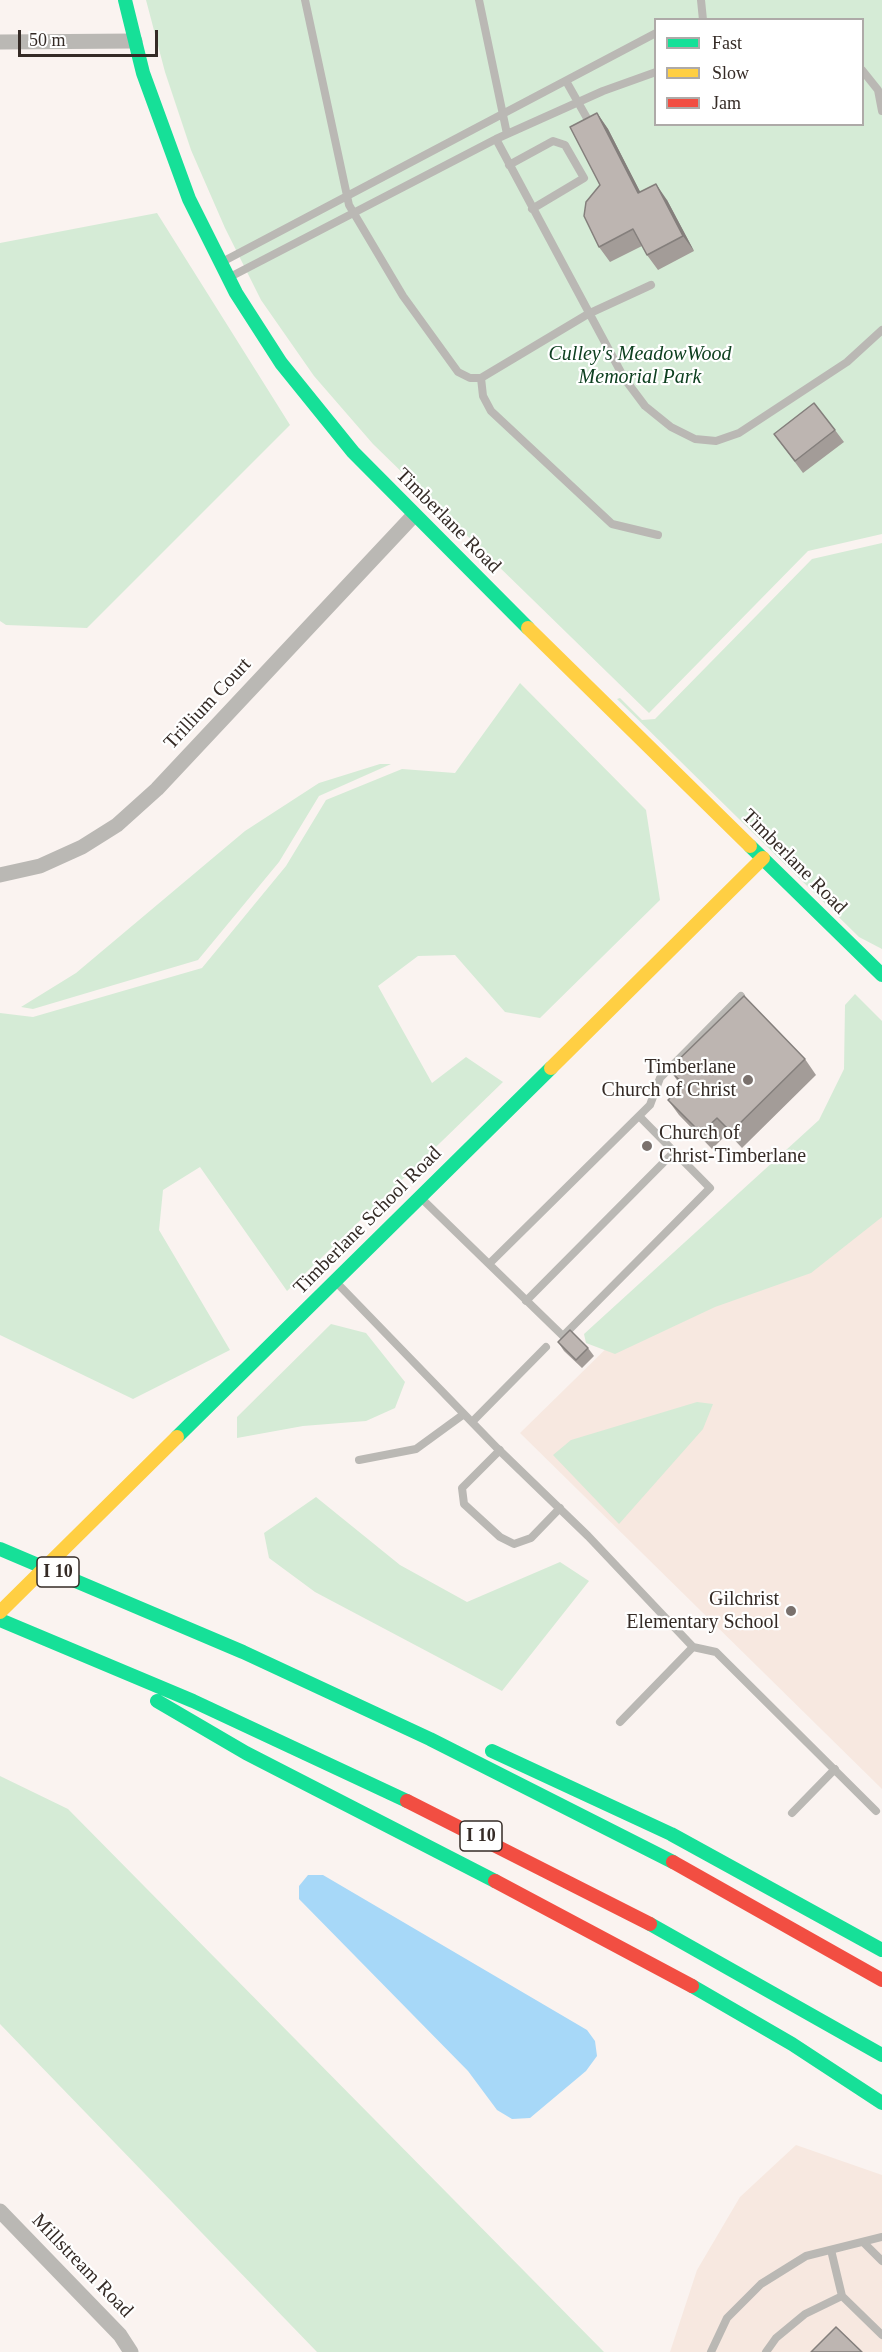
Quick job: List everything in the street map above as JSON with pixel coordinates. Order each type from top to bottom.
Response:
[{"type":"main road","name":"Timberlane Road","points":[[125,0],[166,143],[189,199],[229,278],[281,363],[311,403],[353,452],[414,515],[882,975]]},
{"type":"main road","name":"Timberlane School Road","points":[[0,1612],[763,858]]},
{"type":"main road","name":"I 10","points":[[0,1549],[243,1652],[430,1739],[615,1832],[882,1980]]},
{"type":"main road","name":"I 10","points":[[0,1620],[255,1729],[494,1842],[686,1943],[882,2055]]},
{"type":"main road","points":[[65,1647],[246,1753],[553,1910],[673,1975],[792,2044],[882,2103]]},
{"type":"main road","points":[[243,1652],[446,1731]]},
{"type":"main road","points":[[479,1745],[671,1834],[882,1950]]},
{"type":"street","points":[[0,42],[135,41]]},
{"type":"street","name":"Trillium Court","points":[[0,875],[40,866],[82,847],[117,825],[157,789],[414,515]]},
{"type":"street","name":"Millstream Road","points":[[0,2211],[120,2335],[131,2352]]},
{"type":"lane","points":[[304,0],[347,196],[354,214],[403,296],[458,372],[470,378],[481,378],[588,314],[614,305],[651,285]]},
{"type":"lane","points":[[479,0],[507,134]]},
{"type":"lane","points":[[701,0],[701,18]]},
{"type":"lane","points":[[221,263],[503,116],[654,34]]},
{"type":"lane","points":[[864,72],[878,90],[882,111]]},
{"type":"lane","points":[[229,278],[496,139],[578,102],[654,73]]},
{"type":"lane","points":[[566,81],[594,131]]},
{"type":"lane","points":[[496,139],[624,378],[645,406],[671,426],[695,439],[716,441],[739,434],[847,362],[882,330]]},
{"type":"lane","points":[[509,165],[553,141],[565,145],[584,178],[532,209]]},
{"type":"lane","points":[[481,378],[483,396],[491,411],[612,524],[658,536]]},
{"type":"lane","points":[[489,1264],[650,1105],[660,1078],[741,996]]},
{"type":"lane","points":[[420,1197],[563,1336],[710,1188],[639,1116]]},
{"type":"lane","points":[[526,1301],[674,1152]]},
{"type":"lane","points":[[335,1281],[464,1414],[560,1508],[693,1647],[716,1652],[876,1810]]},
{"type":"lane","points":[[472,1422],[546,1347]]},
{"type":"lane","points":[[359,1460],[416,1449],[464,1414]]},
{"type":"lane","points":[[500,1450],[462,1488],[464,1504],[500,1537],[514,1544],[531,1538],[560,1508]]},
{"type":"lane","points":[[620,1722],[693,1647]]},
{"type":"lane","points":[[792,1813],[835,1770]]},
{"type":"lane","points":[[711,2352],[727,2318],[761,2284],[806,2256],[882,2237]]},
{"type":"lane","points":[[863,2242],[882,2261]]},
{"type":"lane","points":[[831,2250],[842,2296],[882,2335]]},
{"type":"lane","points":[[766,2352],[776,2338],[805,2314],[842,2296]]},
{"type":"shaded area","name":"Gilchrist Elementary School","points":[[882,1078],[882,1789],[520,1433]]},
{"type":"shaded area","points":[[796,2145],[882,2175],[882,2352],[670,2352],[697,2270],[740,2197]]},
{"type":"green space","name":"Culley's MeadowWood Memorial Park","points":[[146,0],[882,0],[882,534],[808,551],[649,713],[373,444],[314,376],[261,300],[225,228],[191,150],[165,72]]},
{"type":"green space","points":[[157,213],[290,425],[87,628],[6,625],[0,621],[0,243]]},
{"type":"green space","points":[[882,543],[882,949],[859,937],[617,699],[620,698],[642,720],[655,719],[812,559]]},
{"type":"green space","points":[[520,683],[646,810],[660,900],[540,1018],[505,1012],[455,955],[418,956],[378,986],[432,1083],[466,1057],[503,1082],[287,1291],[200,1167],[163,1190],[159,1230],[230,1350],[133,1399],[0,1335],[0,1013],[33,1017],[202,968],[286,866],[326,800],[402,769],[455,773]]},
{"type":"green space","points":[[380,764],[391,764],[319,796],[279,862],[198,960],[33,1009],[21,1007],[76,973],[245,831],[319,783]]},
{"type":"green space","points":[[855,994],[882,1021],[882,1217],[811,1273],[715,1307],[615,1354],[586,1343],[584,1334],[819,1120],[844,1069],[845,1005]]},
{"type":"green space","points":[[331,1324],[366,1333],[405,1382],[395,1408],[366,1421],[303,1426],[237,1438],[237,1417]]},
{"type":"green space","points":[[697,1402],[713,1404],[703,1429],[619,1524],[553,1455],[571,1440]]},
{"type":"green space","points":[[316,1497],[400,1565],[467,1602],[560,1562],[589,1581],[502,1691],[315,1592],[269,1558],[264,1533]]},
{"type":"green space","points":[[0,1776],[68,1809],[604,2352],[317,2352],[0,2024]]},
{"type":"water","points":[[308,1875],[323,1875],[587,2030],[595,2041],[597,2056],[586,2071],[530,2118],[512,2119],[497,2110],[468,2071],[299,1899],[299,1886]]},
{"type":"building","points":[[597,113],[638,193],[656,184],[683,236],[647,255],[633,229],[599,247],[584,216],[586,202],[600,185],[570,127]]},
{"type":"building","points":[[814,403],[835,430],[795,461],[774,434]]},
{"type":"building","name":"Timberlane Church of Christ","points":[[744,996],[805,1059],[731,1132],[717,1118],[701,1133],[668,1100],[684,1085],[669,1069]]},
{"type":"building","points":[[570,1330],[588,1348],[576,1360],[558,1342]]},
{"type":"building","points":[[836,2327],[862,2352],[811,2352]]},
{"type":"traffic: fast","points":[[125,0],[143,73],[189,199],[236,293],[281,363],[353,452],[528,628]]},
{"type":"traffic: fast","points":[[750,846],[882,975]]},
{"type":"traffic: fast","points":[[177,1437],[551,1068]]},
{"type":"traffic: fast","points":[[0,1549],[243,1652],[430,1739],[673,1862]]},
{"type":"traffic: fast","points":[[0,1620],[193,1701],[407,1801]]},
{"type":"traffic: fast","points":[[157,1701],[246,1753],[495,1881]]},
{"type":"traffic: fast","points":[[492,1751],[671,1834],[882,1950]]},
{"type":"traffic: fast","points":[[650,1924],[882,2055]]},
{"type":"traffic: fast","points":[[692,1986],[792,2044],[882,2103]]},
{"type":"traffic: slow","points":[[528,628],[750,846]]},
{"type":"traffic: slow","points":[[551,1068],[763,858]]},
{"type":"traffic: slow","points":[[0,1612],[177,1437]]},
{"type":"traffic: jam","points":[[407,1801],[650,1924]]},
{"type":"traffic: jam","points":[[673,1862],[882,1980]]},
{"type":"traffic: jam","points":[[495,1881],[692,1986]]},
{"type":"place","name":"Timberlane Church of Christ","points":[[748,1080]]},
{"type":"place","name":"Church of Christ-Timberlane","points":[[647,1146]]},
{"type":"place","name":"Gilchrist Elementary School","points":[[791,1611]]}]
